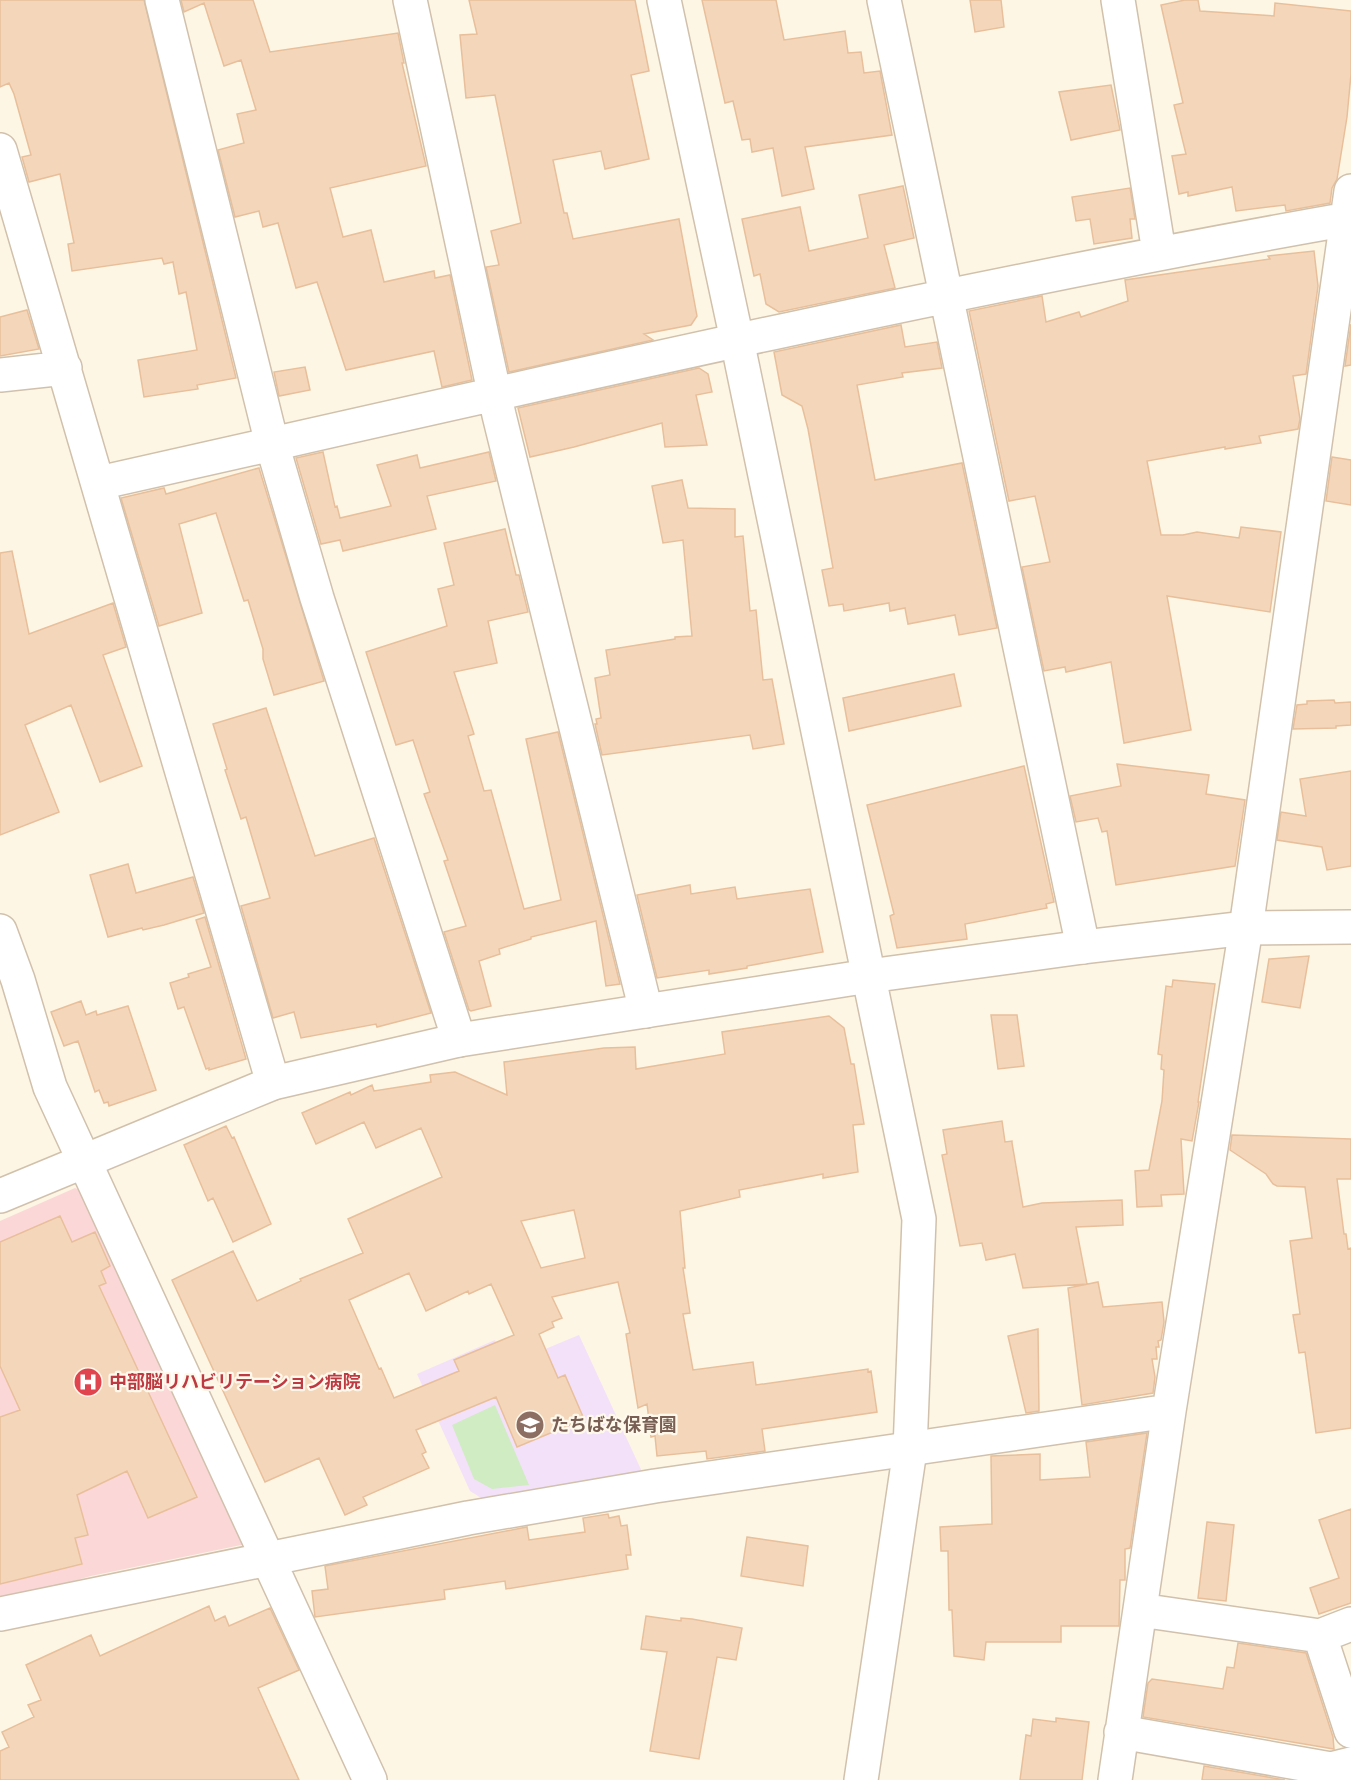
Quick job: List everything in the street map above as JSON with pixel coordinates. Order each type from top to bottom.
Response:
[{"type":"street","points":[[162,0],[272,444],[317,598],[459,1040]]},
{"type":"street","points":[[410,0],[495,394],[646,1011]]},
{"type":"street","points":[[664,0],[737,340],[919,1219],[910,1450],[861,1780]]},
{"type":"street","points":[[884,0],[1083,947]]},
{"type":"street","points":[[1118,0],[1159,252]]},
{"type":"street","points":[[0,150],[273,1083]]},
{"type":"street","points":[[99,483],[737,340],[1159,252],[1349,205],[1246,928],[1169,1411],[1115,1780]]},
{"type":"street","points":[[0,375],[65,368]]},
{"type":"street","points":[[0,1196],[273,1083],[459,1040],[869,976],[1083,947],[1246,928],[1351,927]]},
{"type":"street","points":[[0,931],[9,982],[50,1087],[370,1780]]},
{"type":"street","points":[[0,1614],[468,1518],[632,1490],[1169,1411]]},
{"type":"street","points":[[1140,1610],[1320,1636],[1351,1624]]},
{"type":"street","points":[[1320,1636],[1351,1731]]},
{"type":"street","points":[[1121,1732],[1331,1769],[1351,1764]]},
{"type":"shaded area","name":"中部脳リハビリテーション病院","points":[[75,1188],[86,1192],[251,1543],[91,1576],[0,1602],[0,1221]]},
{"type":"shaded area","name":"たちばな保育園","points":[[579,1335],[644,1476],[486,1501],[470,1491],[417,1374],[495,1340],[507,1365]]},
{"type":"green space","points":[[495,1405],[529,1485],[492,1489],[474,1479],[452,1425]]},
{"type":"building","points":[[0,0],[144,0],[236,378],[197,385],[198,389],[144,397],[138,360],[197,350],[186,292],[179,294],[173,262],[164,264],[162,258],[72,271],[68,244],[74,243],[60,174],[29,182],[22,157],[31,155],[14,94],[9,83],[0,87]]},
{"type":"building","points":[[181,0],[253,0],[270,52],[398,33],[404,63],[402,63],[426,166],[330,188],[343,237],[371,230],[384,282],[434,271],[435,278],[450,275],[472,380],[442,387],[434,351],[346,370],[317,282],[296,288],[278,223],[263,227],[259,211],[235,217],[218,150],[244,143],[237,114],[256,110],[241,60],[224,66],[204,3],[184,12]]},
{"type":"building","points":[[469,0],[635,0],[649,71],[631,75],[649,159],[605,169],[601,151],[553,160],[564,213],[567,213],[573,239],[679,219],[697,316],[691,325],[644,334],[653,340],[509,372],[486,267],[499,265],[491,231],[521,223],[495,95],[466,98],[460,35],[477,34]]},
{"type":"building","points":[[702,0],[776,0],[784,40],[845,31],[848,53],[861,52],[864,73],[880,71],[892,135],[805,147],[814,189],[782,196],[773,148],[752,152],[750,139],[742,140],[733,101],[725,103]]},
{"type":"building","points":[[970,0],[1001,0],[1004,27],[975,32]]},
{"type":"building","points":[[1198,0],[1200,11],[1274,16],[1275,3],[1351,11],[1351,74],[1347,117],[1337,179],[1332,188],[1330,203],[1286,211],[1285,205],[1236,211],[1232,187],[1188,196],[1188,192],[1179,194],[1172,156],[1186,154],[1174,105],[1183,103],[1161,5]]},
{"type":"building","points":[[1111,85],[1120,130],[1071,140],[1059,92]]},
{"type":"building","points":[[903,186],[914,238],[884,245],[895,288],[779,312],[766,304],[760,274],[754,276],[742,219],[800,207],[809,251],[868,238],[859,195]]},
{"type":"building","points":[[1130,188],[1135,219],[1130,219],[1132,238],[1094,244],[1090,219],[1076,221],[1072,197]]},
{"type":"building","points":[[1314,251],[1318,286],[1306,374],[1293,376],[1300,419],[1298,429],[1259,436],[1261,443],[1147,461],[1161,535],[1183,535],[1197,532],[1239,538],[1241,527],[1281,532],[1270,612],[1167,596],[1191,730],[1124,743],[1111,662],[1066,672],[1065,667],[1044,671],[1022,567],[1050,562],[1035,496],[1009,501],[969,311],[1042,296],[1046,322],[1079,312],[1081,317],[1128,301],[1125,280],[1270,259],[1268,256]]},
{"type":"building","points":[[27,310],[39,349],[0,356],[0,317]]},
{"type":"building","points":[[1351,324],[1351,365],[1345,366]]},
{"type":"building","points":[[901,325],[905,347],[937,342],[942,368],[902,373],[903,377],[857,385],[875,480],[962,463],[997,628],[959,635],[955,615],[908,624],[905,608],[890,611],[889,603],[844,611],[843,604],[829,606],[822,570],[833,568],[808,429],[802,406],[782,395],[774,352]]},
{"type":"building","points":[[305,367],[310,390],[279,396],[274,372]]},
{"type":"building","points":[[699,368],[708,374],[712,392],[696,395],[707,445],[665,447],[662,423],[530,457],[518,408]]},
{"type":"building","points":[[323,452],[335,507],[337,506],[340,518],[391,506],[377,465],[417,455],[420,468],[489,452],[496,481],[427,496],[436,529],[343,551],[340,540],[321,544],[296,458]]},
{"type":"building","points":[[1332,457],[1351,460],[1351,505],[1326,501]]},
{"type":"building","points":[[259,468],[324,681],[274,695],[248,600],[244,601],[216,513],[179,524],[202,613],[159,626],[121,498],[164,488],[166,494]]},
{"type":"building","points":[[682,480],[688,508],[735,509],[735,537],[743,536],[750,611],[756,610],[763,680],[772,679],[784,744],[753,749],[750,735],[602,755],[595,724],[597,724],[596,719],[601,718],[595,678],[610,675],[606,650],[692,636],[683,540],[663,543],[652,486]]},
{"type":"building","points":[[505,529],[528,612],[488,621],[497,663],[454,672],[474,734],[468,736],[484,791],[491,790],[524,909],[561,900],[526,739],[558,732],[620,984],[606,986],[596,921],[531,937],[531,939],[499,949],[500,954],[479,961],[491,1006],[471,1011],[444,932],[466,926],[444,861],[448,860],[424,794],[430,792],[413,740],[396,745],[366,652],[447,626],[438,589],[454,585],[444,543]]},
{"type":"building","points":[[12,551],[29,634],[113,603],[126,647],[103,655],[142,766],[100,782],[71,705],[25,725],[59,812],[0,835],[0,553]]},
{"type":"building","points":[[954,674],[961,706],[849,731],[843,698]]},
{"type":"building","points":[[1334,700],[1335,703],[1351,702],[1351,725],[1336,726],[1336,728],[1293,729],[1297,705],[1307,704],[1307,701]]},
{"type":"building","points":[[266,708],[315,856],[374,838],[431,1013],[377,1027],[376,1024],[301,1038],[294,1012],[273,1018],[241,906],[270,898],[246,817],[241,819],[213,724]]},
{"type":"building","points":[[1117,764],[1209,775],[1206,794],[1245,800],[1235,866],[1116,885],[1107,831],[1102,832],[1098,818],[1076,822],[1070,796],[1121,786]]},
{"type":"building","points":[[1024,766],[1054,902],[1046,904],[1047,908],[965,924],[967,939],[897,948],[890,916],[894,914],[867,805]]},
{"type":"building","points":[[1351,771],[1351,866],[1327,870],[1322,847],[1277,840],[1281,812],[1306,816],[1300,779]]},
{"type":"building","points":[[128,864],[136,893],[193,877],[204,913],[164,925],[108,937],[90,875]]},
{"type":"building","points":[[690,885],[691,894],[735,887],[737,899],[810,889],[823,952],[709,974],[709,970],[657,978],[637,895]]},
{"type":"building","points":[[205,917],[246,1059],[209,1070],[209,1068],[206,1069],[184,1007],[178,1009],[170,983],[189,977],[188,974],[211,967],[196,920]]},
{"type":"building","points":[[1309,956],[1300,1008],[1262,1002],[1269,959]]},
{"type":"building","points":[[1173,980],[1215,984],[1199,1102],[1192,1141],[1181,1139],[1184,1194],[1161,1195],[1162,1206],[1137,1207],[1135,1171],[1149,1170],[1162,1101],[1164,1070],[1161,1069],[1162,1055],[1158,1054],[1166,986],[1172,987]]},
{"type":"building","points":[[81,1001],[86,1015],[96,1011],[97,1015],[128,1006],[156,1090],[109,1106],[108,1102],[104,1103],[99,1090],[95,1092],[78,1041],[64,1046],[51,1012]]},
{"type":"building","points":[[991,1015],[1017,1015],[1024,1066],[998,1069]]},
{"type":"building","points":[[829,1016],[844,1028],[851,1064],[854,1064],[864,1124],[853,1125],[858,1172],[823,1178],[823,1174],[739,1190],[740,1197],[680,1211],[685,1268],[683,1268],[690,1313],[683,1314],[693,1370],[753,1362],[756,1385],[868,1369],[868,1372],[871,1371],[877,1412],[762,1429],[765,1451],[707,1459],[706,1451],[657,1456],[655,1436],[651,1437],[647,1404],[638,1408],[626,1334],[630,1333],[618,1282],[552,1297],[562,1318],[552,1322],[554,1327],[539,1334],[558,1378],[565,1375],[584,1419],[517,1447],[496,1397],[416,1430],[426,1452],[422,1454],[429,1468],[363,1497],[367,1505],[345,1515],[319,1458],[265,1482],[172,1280],[233,1251],[257,1301],[301,1281],[300,1279],[363,1253],[348,1219],[442,1177],[421,1128],[376,1148],[364,1122],[316,1144],[302,1113],[372,1085],[374,1091],[431,1082],[430,1075],[455,1072],[507,1095],[504,1062],[604,1048],[635,1047],[636,1069],[725,1054],[722,1032]],"holes":[[[574,1210],[585,1258],[541,1268],[521,1221]],[[409,1273],[426,1311],[468,1291],[469,1294],[491,1284],[514,1335],[454,1360],[459,1371],[394,1398],[349,1300]]]},
{"type":"building","points":[[1002,1121],[1005,1142],[1012,1141],[1023,1207],[1042,1203],[1122,1200],[1123,1225],[1076,1227],[1087,1284],[1023,1288],[1015,1254],[986,1260],[982,1243],[960,1246],[942,1155],[947,1154],[943,1130]]},
{"type":"building","points":[[226,1126],[232,1138],[234,1137],[271,1224],[233,1242],[213,1198],[208,1201],[184,1145]]},
{"type":"building","points":[[1232,1135],[1351,1139],[1351,1179],[1337,1179],[1344,1234],[1346,1234],[1348,1249],[1351,1248],[1351,1428],[1316,1433],[1305,1352],[1299,1353],[1293,1315],[1300,1314],[1290,1241],[1312,1238],[1305,1187],[1273,1184],[1266,1174],[1230,1150]]},
{"type":"building","name":"中部脳リハビリテーション病院","points":[[60,1216],[72,1242],[95,1232],[110,1266],[101,1271],[106,1283],[99,1286],[197,1497],[148,1518],[127,1471],[77,1495],[88,1535],[75,1538],[82,1564],[0,1584],[0,1417],[20,1410],[0,1366],[0,1242]]},
{"type":"building","points":[[1098,1282],[1103,1307],[1162,1302],[1164,1322],[1161,1340],[1158,1341],[1159,1347],[1156,1347],[1157,1359],[1152,1359],[1155,1377],[1153,1393],[1082,1405],[1068,1288]]},
{"type":"building","points":[[1038,1329],[1039,1411],[1026,1413],[1008,1336]]},
{"type":"building","points":[[1147,1433],[1130,1548],[1125,1549],[1125,1580],[1120,1580],[1119,1626],[1061,1626],[1061,1642],[986,1642],[984,1660],[954,1656],[952,1610],[949,1610],[948,1551],[941,1551],[940,1527],[992,1524],[991,1456],[1040,1454],[1040,1480],[1090,1477],[1086,1442]]},
{"type":"building","points":[[1351,1509],[1351,1603],[1319,1614],[1310,1588],[1339,1578],[1319,1520]]},
{"type":"building","points":[[608,1514],[609,1518],[619,1516],[621,1526],[627,1525],[631,1555],[626,1555],[628,1569],[506,1589],[505,1581],[444,1590],[445,1599],[315,1617],[312,1591],[328,1589],[325,1566],[527,1527],[529,1540],[585,1532],[583,1518]]},
{"type":"building","points":[[1207,1522],[1234,1525],[1226,1601],[1198,1598]]},
{"type":"building","points":[[747,1537],[808,1546],[803,1586],[741,1576]]},
{"type":"building","points":[[209,1606],[215,1621],[225,1616],[229,1626],[270,1608],[299,1670],[258,1688],[299,1780],[0,1780],[0,1751],[9,1747],[2,1732],[34,1717],[28,1705],[41,1700],[26,1665],[91,1635],[100,1656]]},
{"type":"building","points":[[646,1616],[681,1621],[681,1618],[692,1619],[742,1628],[736,1660],[717,1657],[699,1759],[650,1751],[667,1652],[641,1649]]},
{"type":"building","points":[[1238,1643],[1306,1653],[1333,1737],[1334,1749],[1143,1717],[1148,1683],[1152,1679],[1223,1689],[1227,1667],[1234,1668]]},
{"type":"building","points":[[1056,1718],[1089,1722],[1082,1780],[1020,1780],[1026,1735],[1031,1736],[1033,1719],[1056,1722]]},
{"type":"building","points":[[1204,1766],[1285,1780],[1202,1780]]},
{"type":"place","name":"中部脳リハビリテーション病院","points":[[88,1382]]},
{"type":"place","name":"たちばな保育園","points":[[530,1425]]}]
